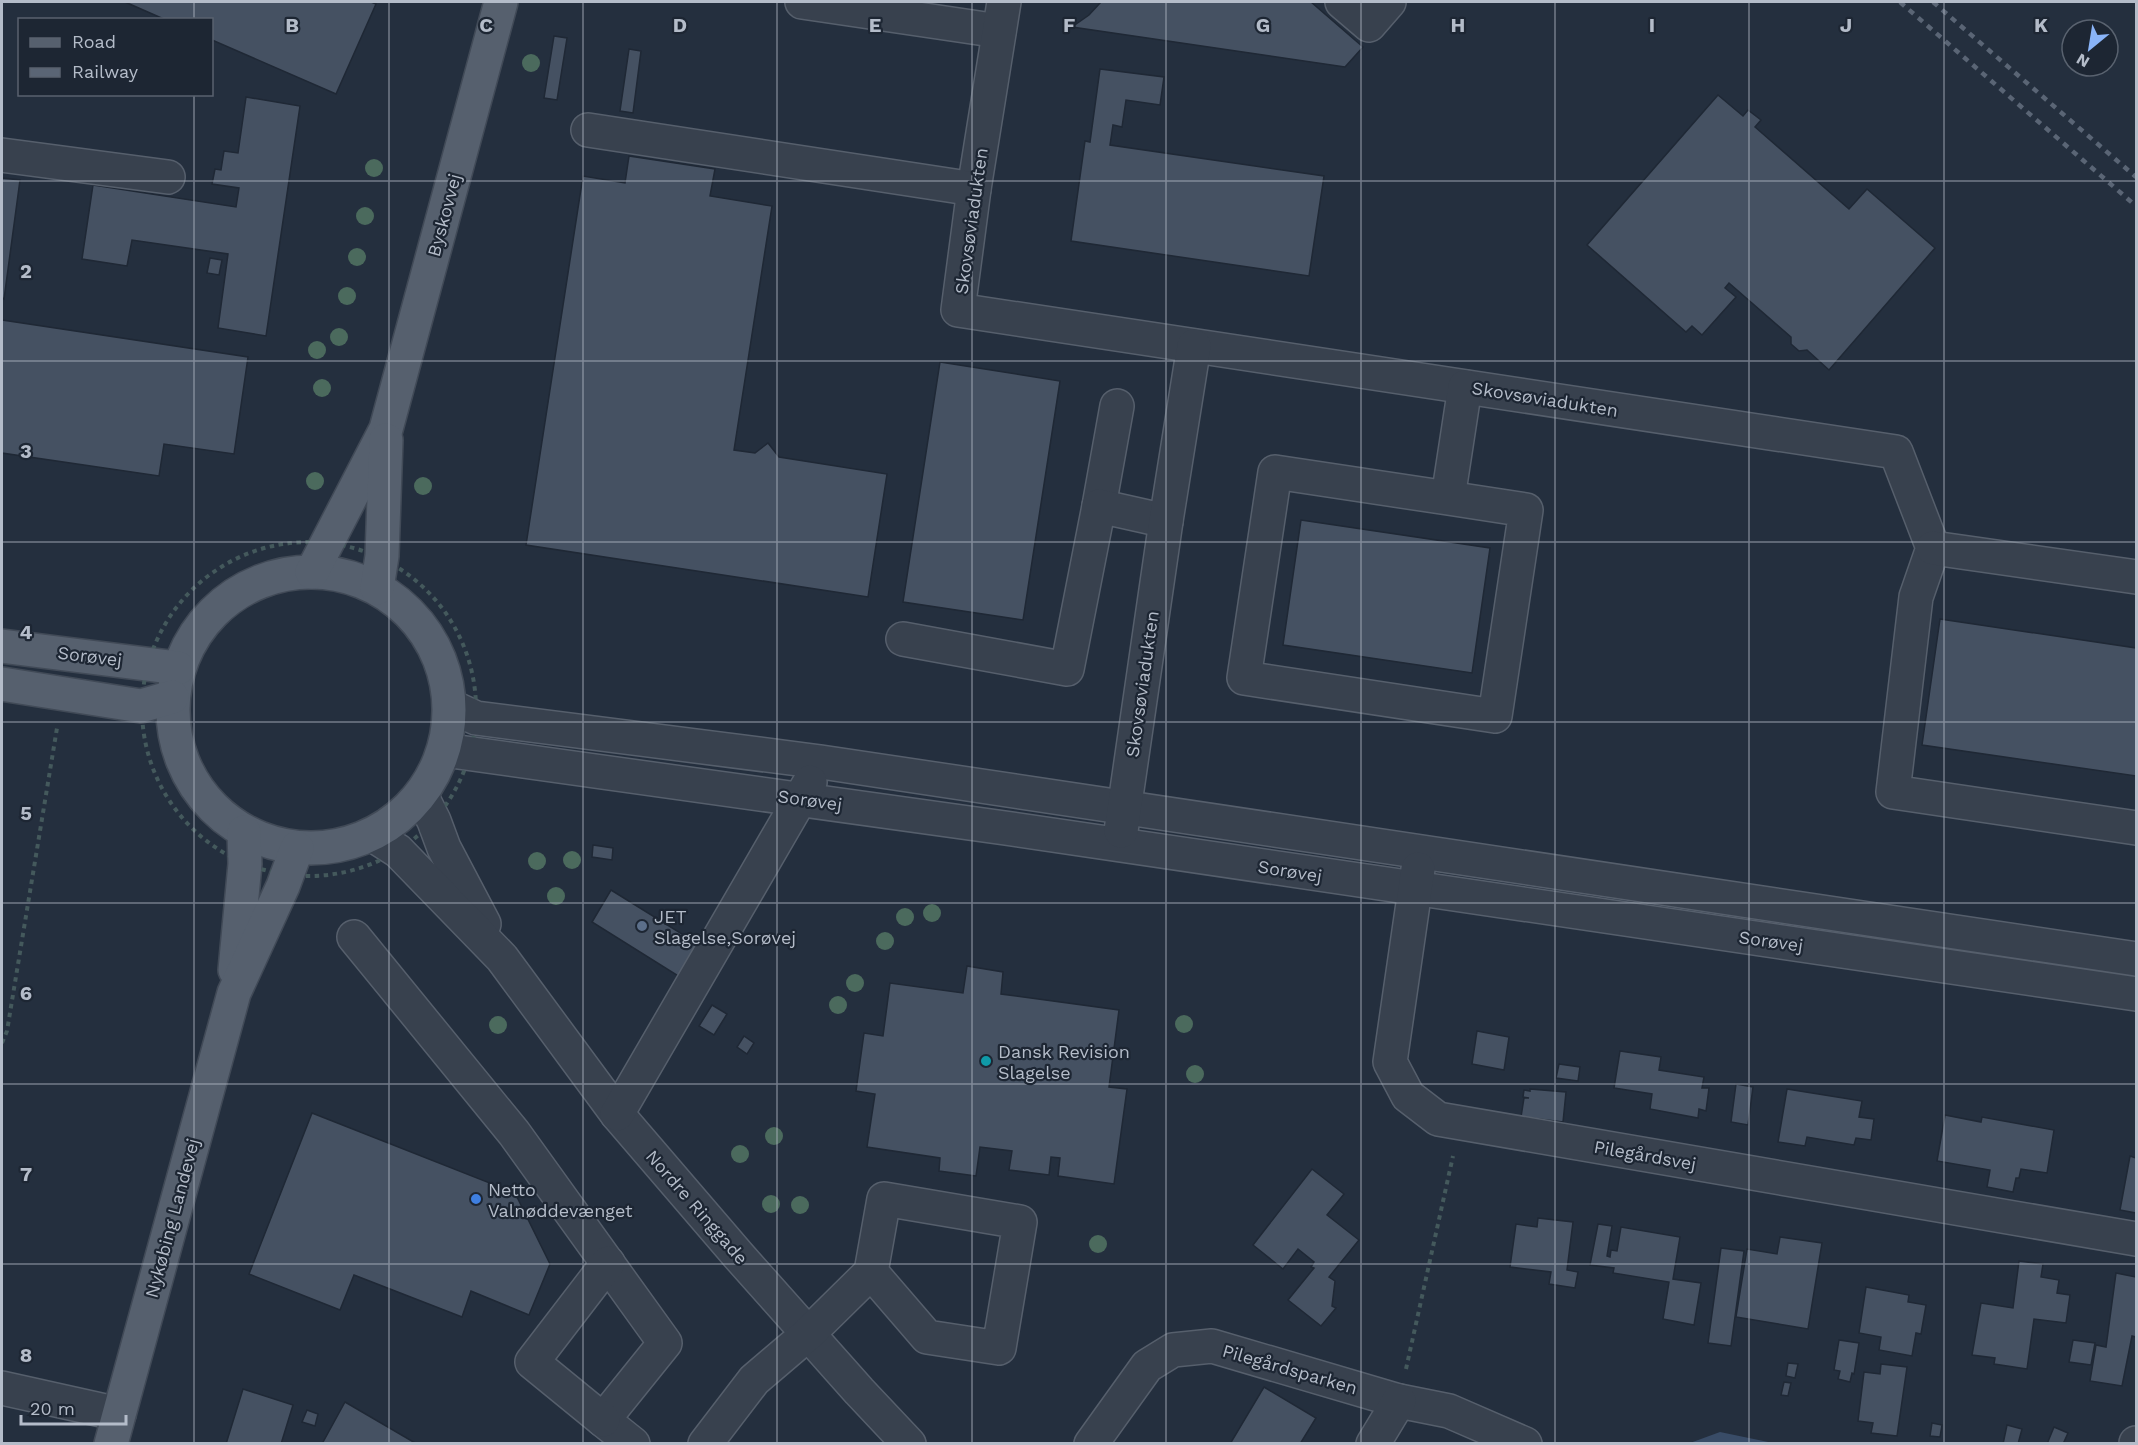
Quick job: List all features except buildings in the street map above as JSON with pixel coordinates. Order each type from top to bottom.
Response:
[{"type":"main road","name":"Byskovvej","points":[[312,572],[386,429],[501,2]]},
{"type":"main road","name":"Byskovvej","points":[[377,588],[382,556],[386,429]]},
{"type":"main road","points":[[2,684],[141,706],[166,676],[215,608],[244,588],[277,575],[312,572],[346,576],[377,588],[406,610],[429,638],[463,712],[457,752],[434,773],[427,808],[399,817],[385,843],[349,844],[323,849],[292,862],[270,843],[244,848],[196,789],[181,760],[173,729],[166,676]]},
{"type":"main road","name":"Sorøvej","points":[[2,645],[166,676]]},
{"type":"main road","name":"Nykøbing Landevej","points":[[234,993],[244,848]]},
{"type":"main road","name":"Nykøbing Landevej","points":[[115,1429],[234,993],[292,862]]},
{"type":"street","points":[[802,2],[1001,16]]},
{"type":"street","points":[[1342,2],[1369,25],[1389,2]]},
{"type":"street","name":"Skovsøviadukten","points":[[1001,16],[958,310],[1896,452],[1933,548]]},
{"type":"street","points":[[588,130],[974,189]]},
{"type":"street","points":[[2,155],[168,177]]},
{"type":"street","name":"Skovsøviadukten","points":[[1119,844],[1194,346]]},
{"type":"street","points":[[1448,498],[1465,387]]},
{"type":"street","points":[[903,639],[1067,669],[1118,406]]},
{"type":"street","points":[[1275,472],[1448,498],[1526,510],[1495,716],[1244,678],[1275,472]]},
{"type":"street","points":[[1099,506],[1166,521]]},
{"type":"street","points":[[2136,577],[1933,548],[1916,597],[1893,792],[2136,828]]},
{"type":"street","name":"Sorøvej","points":[[463,712],[821,762],[2136,959]]},
{"type":"street","name":"Sorøvej","points":[[457,752],[1119,844],[1416,890],[2136,994]]},
{"type":"street","points":[[617,1114],[821,762]]},
{"type":"street","name":"Nordre Ringgade","points":[[427,808],[444,848],[502,958],[617,1114],[808,1334],[909,1443]]},
{"type":"street","name":"Nordre Ringgade","points":[[385,843],[502,958]]},
{"type":"street","name":"Pilegårdsvej","points":[[1420,852],[1390,1062],[1408,1096],[1438,1119],[2136,1239]]},
{"type":"street","points":[[354,937],[514,1133],[665,1343],[603,1420]]},
{"type":"street","points":[[705,1443],[754,1380],[808,1334],[871,1272],[884,1200],[1020,1222],[999,1348],[927,1337],[871,1272]]},
{"type":"street","points":[[608,1263],[531,1362],[633,1443]]},
{"type":"street","name":"Pilegårdsparken","points":[[1091,1443],[1147,1366],[1173,1350],[1212,1346],[1399,1401],[1449,1411],[1525,1443]]},
{"type":"street","points":[[2,1388],[115,1429]]},
{"type":"street","points":[[1373,1443],[1399,1401]]},
{"type":"path","points":[[288,542],[329,542],[382,556],[421,584],[446,612],[464,645],[474,681],[463,712],[457,752],[456,789],[427,808],[385,843],[372,865],[344,873],[315,876],[292,862],[264,870],[244,848],[207,842],[178,814],[156,779],[144,740],[141,706],[166,676],[164,623],[187,593],[216,568],[251,551],[288,542]]},
{"type":"path","points":[[2,1043],[7,1031],[57,726]]},
{"type":"path","points":[[1399,1401],[1460,1123]]},
{"type":"water","points":[[1720,1432],[1773,1443],[1690,1443]]},
{"type":"railway","points":[[1900,2],[2136,206]]},
{"type":"railway","points":[[1933,2],[2136,177]]},
{"type":"place","name":"JET Slagelse,Sorøvej","points":[[642,926]]},
{"type":"place","name":"Dansk Revision Slagelse","points":[[986,1061]]},
{"type":"place","name":"Netto Valnøddevænget","points":[[476,1199]]}]
